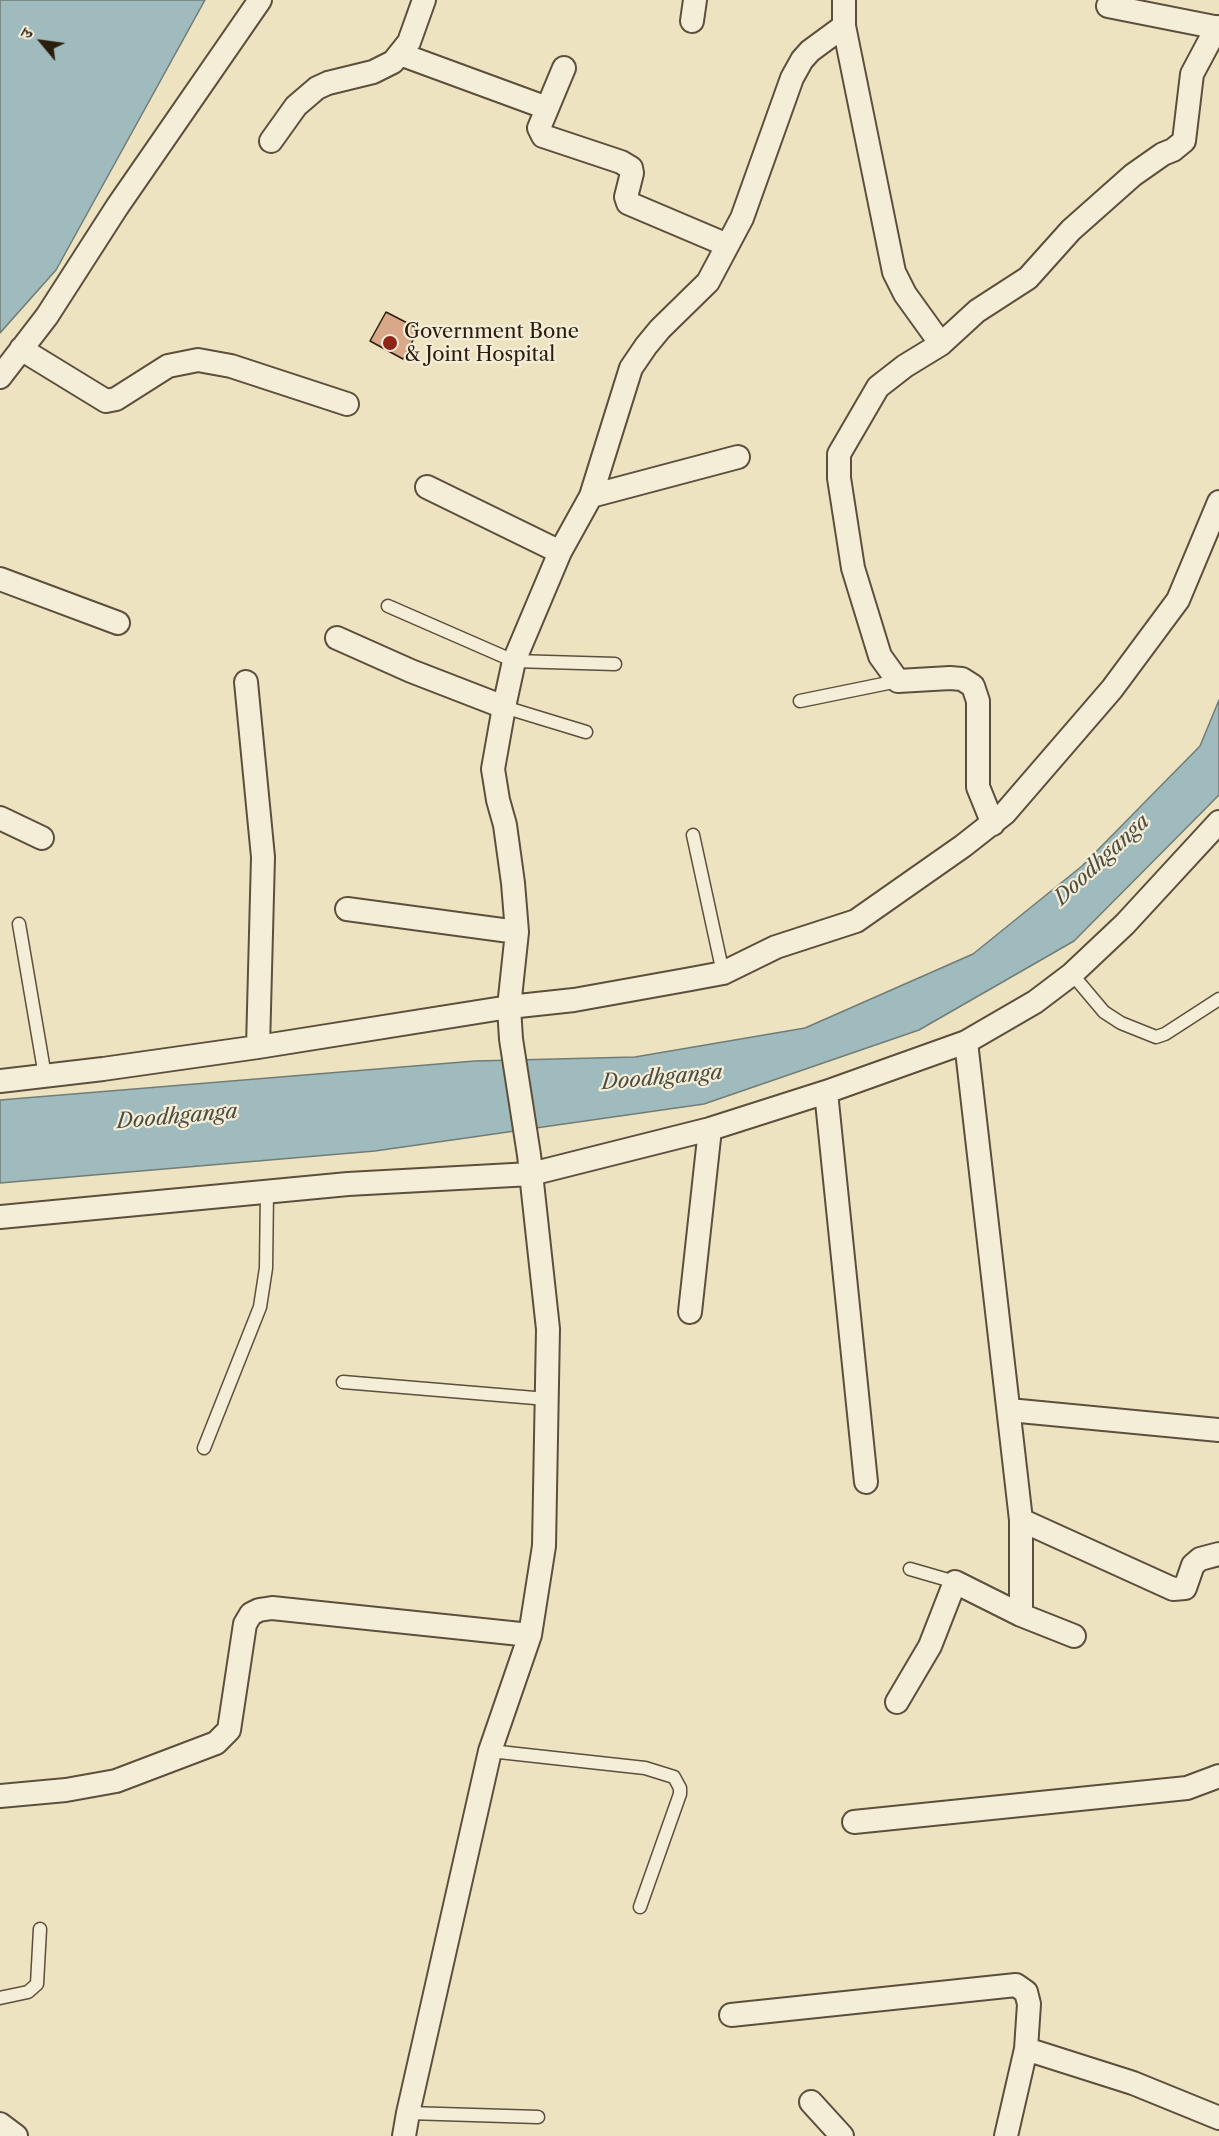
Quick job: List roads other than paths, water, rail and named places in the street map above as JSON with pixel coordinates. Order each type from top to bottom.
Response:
[{"type":"street","points":[[0,378],[47,316],[117,207],[260,0]]},
{"type":"street","points":[[271,141],[296,106],[316,88],[373,72],[393,62],[409,42],[424,0]]},
{"type":"street","points":[[844,0],[844,26],[894,272],[905,294],[941,344]]},
{"type":"street","points":[[993,824],[978,788],[978,701],[973,687],[962,679],[950,678],[898,681],[880,656],[853,568],[839,478],[839,454],[878,387],[905,366],[941,344],[977,311],[1028,278],[1071,230],[1134,175],[1184,141],[1192,74],[1218,27],[1108,6]]},
{"type":"street","points":[[404,2136],[490,1751],[530,1635],[544,1546],[548,1329],[530,1165],[512,1039],[510,1007],[517,932],[505,825],[493,769],[504,707],[514,661],[560,552],[591,496],[631,368],[660,329],[708,282],[742,218],[792,78],[810,51],[844,26]]},
{"type":"street","points":[[400,54],[548,108]]},
{"type":"street","points":[[564,68],[539,128],[543,136],[621,162],[631,168],[632,173],[627,191],[626,201],[628,203],[727,245]]},
{"type":"street","points":[[21,349],[97,397],[106,400],[124,395],[168,366],[198,360],[231,366],[348,404]]},
{"type":"street","points":[[591,496],[738,458]]},
{"type":"street","points":[[427,487],[560,552]]},
{"type":"street","points":[[0,1081],[258,1047],[510,1007],[574,1000],[723,973],[776,946],[856,921],[993,824],[1112,689],[1178,600],[1219,502]]},
{"type":"street","points":[[0,579],[118,623]]},
{"type":"street","points":[[337,638],[411,671],[504,707]]},
{"type":"street","points":[[246,682],[263,857],[258,1047]]},
{"type":"street","points":[[0,818],[42,838]]},
{"type":"street","points":[[0,1217],[530,1165],[710,1130],[966,1042],[1035,1002],[1072,974],[1125,924],[1219,822]]},
{"type":"street","points":[[347,909],[517,932]]},
{"type":"street","points":[[966,1042],[1021,1520],[1021,1615]]},
{"type":"street","points":[[826,1092],[866,1482]]},
{"type":"street","points":[[690,1312],[710,1130]]},
{"type":"street","points":[[1009,1410],[1219,1430]]},
{"type":"street","points":[[1021,1520],[1173,1588],[1185,1588],[1193,1565],[1200,1559],[1219,1554]]},
{"type":"street","points":[[897,1702],[930,1646],[955,1582],[1021,1615],[1074,1636]]},
{"type":"street","points":[[0,1796],[66,1790],[116,1781],[216,1743],[229,1730],[245,1624],[251,1614],[259,1610],[272,1608],[530,1635]]},
{"type":"street","points":[[854,1822],[1187,1788],[1219,1776]]},
{"type":"street","points":[[731,2015],[1016,1985],[1026,1992],[1029,2004],[1026,2049],[1006,2136]]},
{"type":"street","points":[[1026,2049],[1133,2083],[1219,2118]]},
{"type":"street","points":[[810,2102],[842,2136]]},
{"type":"street","points":[[0,2124],[16,2136]]},
{"type":"lane","points":[[388,606],[514,661],[615,664]]},
{"type":"lane","points":[[800,701],[898,681]]},
{"type":"lane","points":[[504,707],[586,732]]},
{"type":"lane","points":[[693,835],[723,973]]},
{"type":"lane","points":[[19,924],[45,1076]]},
{"type":"lane","points":[[1072,974],[1104,1012],[1121,1023],[1156,1037],[1165,1034],[1219,999]]},
{"type":"lane","points":[[204,1448],[260,1307],[266,1268],[267,1191]]},
{"type":"lane","points":[[343,1382],[547,1399]]},
{"type":"lane","points":[[910,1569],[955,1582]]},
{"type":"lane","points":[[490,1751],[645,1768],[674,1777],[680,1788],[680,1794],[640,1907]]},
{"type":"lane","points":[[0,1998],[28,1992],[37,1984],[40,1929]]},
{"type":"lane","points":[[408,2113],[538,2117]]},
{"type":"water","points":[[0,0],[205,0],[56,270],[0,333]]},
{"type":"water","name":"Doodhganga","points":[[1219,700],[1219,795],[1074,941],[919,1030],[704,1104],[375,1151],[0,1183],[0,1100],[475,1061],[635,1057],[805,1028],[973,954],[1082,866],[1200,746]]},
{"type":"place","name":"Government Bone & Joint Hospital","points":[[390,343]]}]
